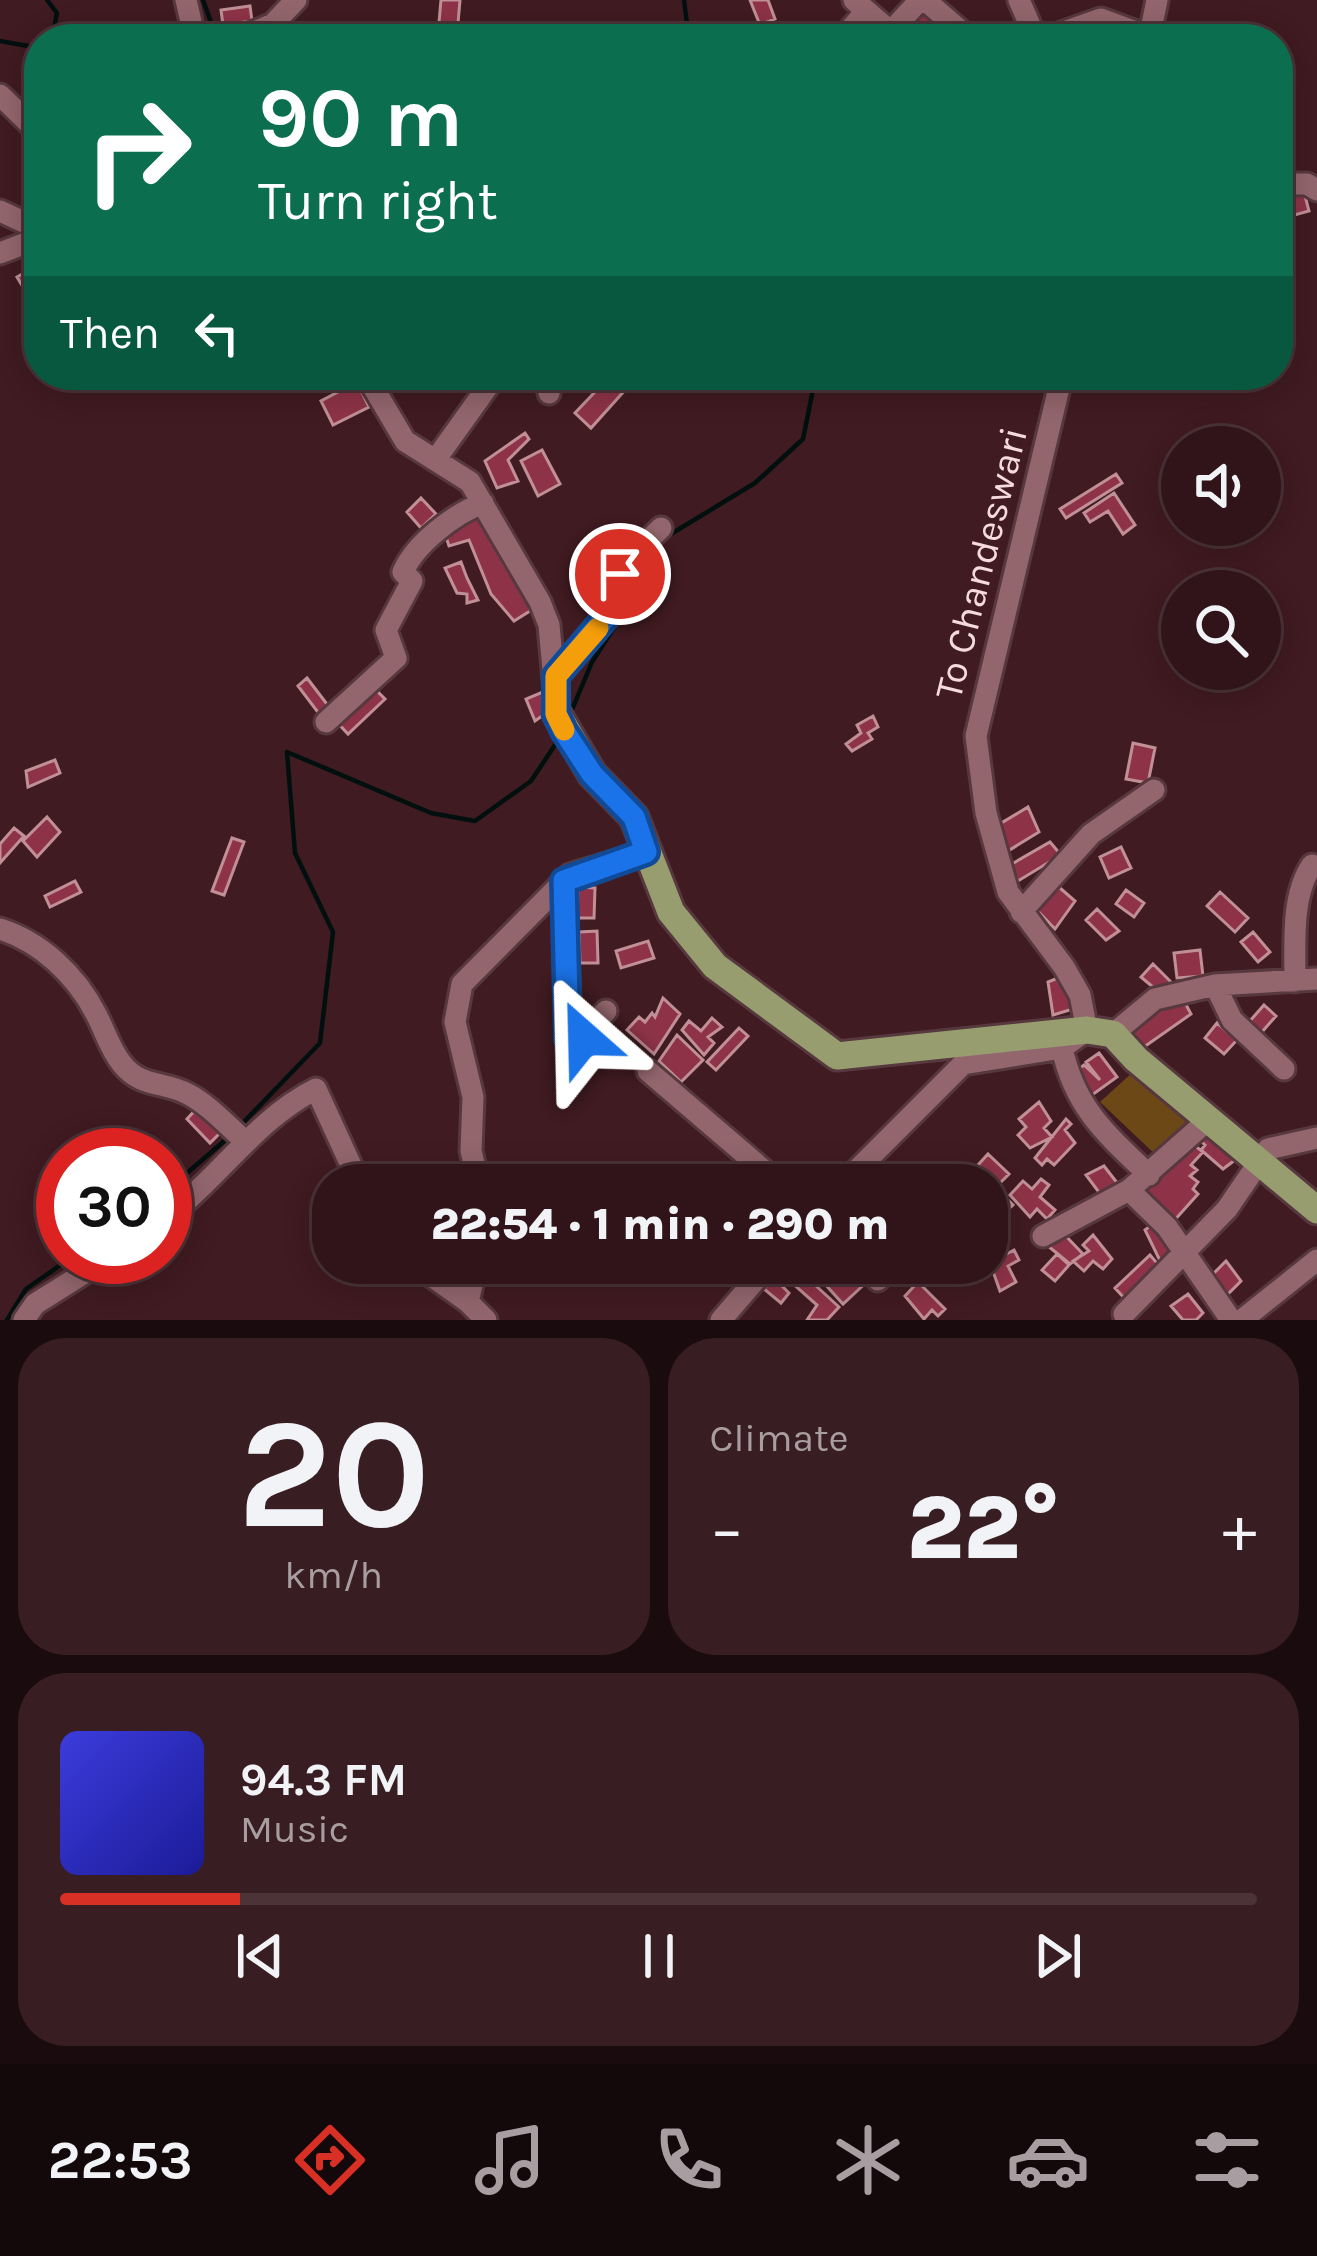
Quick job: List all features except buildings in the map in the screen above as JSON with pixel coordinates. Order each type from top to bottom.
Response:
[{"type":"main road","points":[[556,714],[592,774],[634,817],[670,912],[715,966],[837,1057],[1100,1032],[1317,1210]]},
{"type":"street","points":[[273,24],[296,0]]},
{"type":"street","points":[[899,24],[922,0],[952,24]]},
{"type":"street","points":[[0,78],[6,99]]},
{"type":"street","points":[[374,390],[405,441],[463,475],[545,612],[556,676],[556,714]]},
{"type":"street","points":[[436,459],[485,390]]},
{"type":"street","name":"To Chandeswari","points":[[1058,390],[976,736],[986,813],[1008,892],[1080,995],[1100,1032]]},
{"type":"street","points":[[326,722],[396,658],[386,630],[412,581],[403,572],[405,566],[424,543],[483,503]]},
{"type":"street","points":[[556,676],[612,610],[627,561],[661,528]]},
{"type":"street","points":[[1021,912],[1091,834],[1154,790]]},
{"type":"street","points":[[474,1164],[473,1097],[458,1040],[456,999],[475,967],[564,881],[646,852]]},
{"type":"street","points":[[863,1164],[963,1064],[1062,1048],[1155,999],[1215,985],[1306,980],[1295,929],[1304,876],[1312,865]]},
{"type":"street","points":[[564,881],[572,1046],[606,1011]]},
{"type":"street","points":[[0,929],[34,940],[61,968],[95,1012],[123,1066],[145,1084],[169,1085],[194,1096],[246,1142]]},
{"type":"street","points":[[1215,985],[1232,1020],[1284,1069]]},
{"type":"street","points":[[1062,1048],[1070,1086],[1086,1110],[1149,1175]]},
{"type":"street","points":[[648,1071],[756,1164]]},
{"type":"street","points":[[192,1198],[285,1104],[316,1088],[350,1164]]},
{"type":"street","points":[[1043,1236],[1130,1190],[1207,1121]]},
{"type":"street","points":[[1124,1313],[1185,1257],[1227,1209],[1268,1149],[1317,1138]]},
{"type":"street","points":[[1130,1190],[1167,1227],[1231,1320]]},
{"type":"street","points":[[1242,1320],[1317,1260]]},
{"type":"street","points":[[24,1320],[34,1304],[66,1284]]},
{"type":"street","points":[[439,1284],[478,1315]]},
{"type":"street","points":[[477,1284],[478,1315]]},
{"type":"street","points":[[721,1320],[752,1284]]},
{"type":"shaded area","points":[[1133,1072],[1195,1125],[1157,1156],[1100,1102]]},
{"type":"waterway","points":[[47,0],[57,13],[55,24]]},
{"type":"waterway","points":[[203,0],[212,24]]},
{"type":"waterway","points":[[684,0],[687,24]]},
{"type":"waterway","points":[[178,24],[185,22]]},
{"type":"waterway","points":[[0,41],[24,45]]},
{"type":"waterway","points":[[666,537],[755,483],[803,439],[813,390]]},
{"type":"waterway","points":[[571,712],[592,662],[630,603],[645,556]]},
{"type":"waterway","points":[[238,1128],[320,1043],[333,932],[295,853],[287,752],[431,813],[475,821],[531,781],[559,739]]},
{"type":"waterway","points":[[192,1169],[230,1136]]},
{"type":"waterway","points":[[7,1320],[26,1289],[36,1282]]},
{"type":"slow traffic","points":[[564,730],[556,714],[556,676],[598,628]]},
{"type":"route","points":[[584,1038],[576,1046],[568,1039],[570,954],[564,881],[570,875],[646,852],[634,817],[592,774],[564,731],[556,714],[556,676],[612,610],[620,574]]}]
